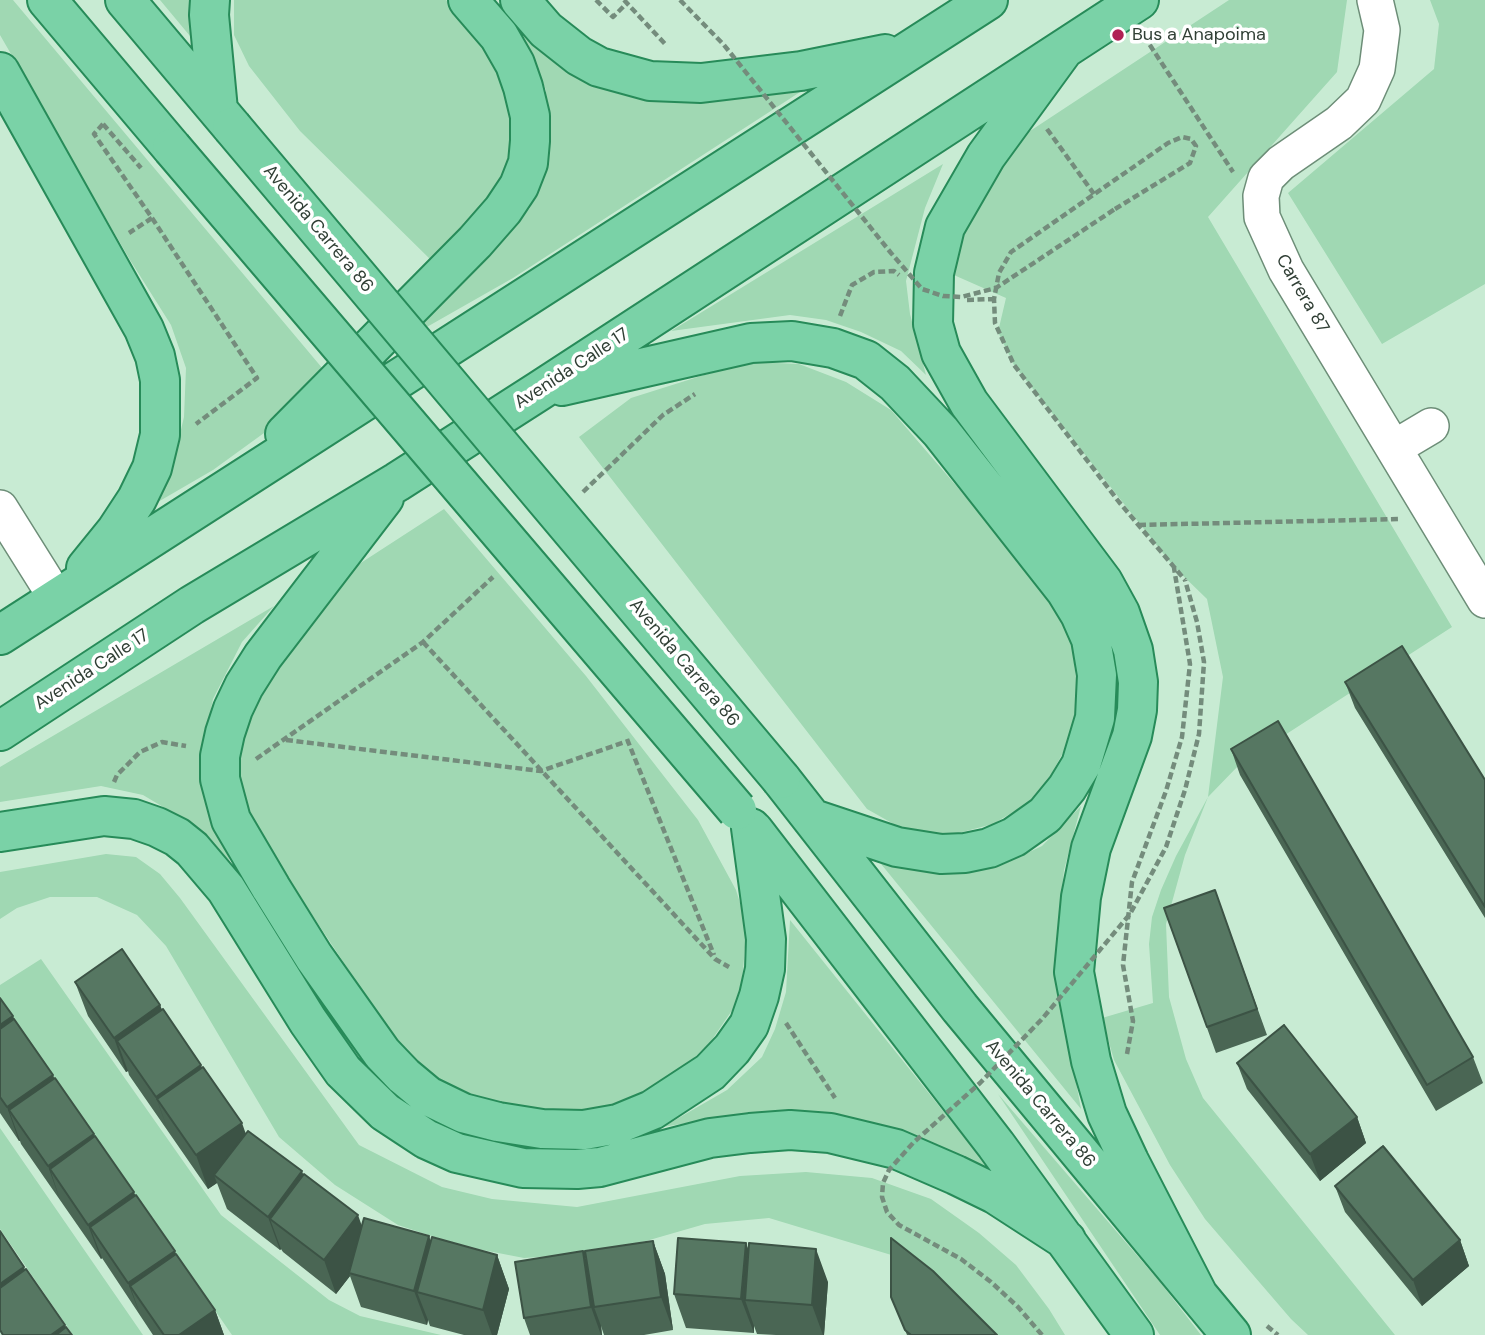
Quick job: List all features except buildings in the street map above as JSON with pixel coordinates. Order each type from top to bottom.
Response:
[{"type":"main road","points":[[47,0],[744,819],[996,1145],[1134,1335]]},
{"type":"main road","name":"Avenida Carrera 86","points":[[125,0],[781,779],[960,1008],[1198,1295],[1249,1330]]},
{"type":"main road","points":[[210,0],[209,25],[225,118]]},
{"type":"main road","points":[[228,490],[457,261],[503,210],[519,186],[528,163],[530,141],[530,116],[523,87],[515,64],[499,36],[468,0]]},
{"type":"main road","points":[[520,0],[547,30],[579,56],[599,67],[650,81],[701,83],[802,71],[911,48]]},
{"type":"main road","points":[[0,635],[979,2]]},
{"type":"main road","name":"Avenida Calle 17","points":[[0,731],[192,605],[397,482],[539,391],[1132,4]]},
{"type":"main road","points":[[1064,49],[986,156],[945,227],[934,273],[933,324],[941,353],[969,403],[1103,582],[1120,613],[1133,650],[1138,682],[1138,710],[1132,736],[1091,848],[1081,897],[1074,972],[1091,1061],[1107,1114],[1198,1295]]},
{"type":"main road","points":[[0,72],[144,329],[155,356],[160,380],[160,435],[152,468],[137,499],[116,531],[61,597]]},
{"type":"main road","points":[[539,391],[751,343],[792,341],[833,348],[866,360],[895,383],[941,432],[1066,592],[1091,639],[1098,696],[1081,765],[1045,815],[1014,837],[989,848],[965,853],[919,851],[813,819]]},
{"type":"main road","points":[[397,482],[263,656],[233,709],[220,756],[220,779],[231,820],[314,957],[382,1052],[404,1076],[428,1096],[463,1113],[542,1129],[584,1130],[618,1124],[652,1110],[710,1072],[732,1049],[749,1025],[761,985],[766,939],[744,819]]},
{"type":"main road","points":[[0,832],[104,816],[134,819],[177,837],[192,849],[226,889],[308,1021],[344,1071],[385,1112],[426,1139],[457,1153],[523,1168],[551,1170],[600,1167],[710,1138],[790,1130],[817,1132],[896,1149],[956,1175],[995,1194],[1066,1240]]},
{"type":"street","name":"Carrera 87","points":[[1375,0],[1382,30],[1377,69],[1363,100],[1339,123],[1281,163],[1266,178],[1261,196],[1262,217],[1286,270],[1485,600]]},
{"type":"street","points":[[1394,448],[1431,426]]},
{"type":"street","points":[[0,508],[61,597]]},
{"type":"path","points":[[597,0],[612,17],[626,2]]},
{"type":"path","points":[[680,0],[724,45],[922,289],[943,296],[961,297],[996,288],[1115,209],[1190,163],[1196,146],[1191,139],[1182,137],[1168,143],[1011,252],[999,273],[994,299],[995,323],[1013,365],[1138,525],[1185,580],[1197,622],[1204,663],[1199,734],[1185,790],[1166,847],[1130,914],[1042,1019],[980,1083],[913,1143],[889,1170],[883,1183],[882,1197],[887,1212],[899,1225],[971,1266],[1018,1307],[1042,1335]]},
{"type":"path","points":[[1132,4],[1262,217]]},
{"type":"path","points":[[1027,100],[1094,194]]},
{"type":"path","points":[[103,124],[94,134],[257,378],[155,454]]},
{"type":"path","points":[[101,251],[152,218]]},
{"type":"path","points":[[833,348],[838,324],[852,285],[874,272],[894,271],[920,292],[942,301],[994,299]]},
{"type":"path","points":[[577,498],[663,415],[703,388]]},
{"type":"path","points":[[1138,525],[1435,518]]},
{"type":"path","points":[[1126,1062],[1133,1021],[1123,965],[1132,882],[1166,791],[1182,737],[1190,664],[1174,567]]},
{"type":"path","points":[[285,740],[541,771],[628,741],[715,959],[541,771],[423,642],[500,571]]},
{"type":"path","points":[[761,985],[863,1142]]},
{"type":"path","points":[[1249,1330],[1278,1335]]},
{"type":"green space","points":[[0,0],[13,0],[323,369],[264,433],[213,470],[151,506],[179,438],[184,417],[186,368],[171,325],[130,260],[0,35]]},
{"type":"green space","points":[[160,0],[191,0],[190,36]]},
{"type":"green space","points":[[234,0],[446,0],[462,18],[487,53],[509,94],[515,147],[492,194],[434,263],[300,131],[249,66],[234,35]]},
{"type":"green space","points":[[1229,0],[1347,0],[1337,72],[1208,217],[1452,627],[1240,764],[1208,797],[1223,677],[1207,599],[1174,567],[1014,365],[998,332],[1006,298],[947,272],[978,192],[1027,133]]},
{"type":"green space","points":[[1430,0],[1485,0],[1485,284],[1382,344],[1288,193],[1434,69],[1439,24]]},
{"type":"green space","points":[[521,30],[561,61],[814,83],[513,278],[404,340],[489,257],[530,208],[544,156],[546,90]]},
{"type":"green space","points":[[943,164],[925,208],[906,281],[910,314],[926,375],[901,351],[861,332],[826,320],[790,315],[671,331]]},
{"type":"green space","points":[[755,362],[799,364],[846,382],[891,410],[1046,590],[1070,630],[1077,687],[1074,732],[1052,773],[1028,803],[993,824],[947,836],[906,831],[867,809],[579,437],[631,398]]},
{"type":"green space","points":[[444,509],[586,676],[698,820],[736,890],[745,919],[745,947],[742,982],[733,1009],[711,1041],[684,1068],[629,1101],[548,1118],[492,1102],[437,1081],[397,1043],[240,806],[239,738],[270,676],[353,568]]},
{"type":"green space","points":[[274,606],[242,642],[213,699],[203,748],[211,811],[230,861],[190,823],[143,795],[101,786],[0,802],[0,767]]},
{"type":"green space","points":[[1208,797],[1185,855],[1166,924],[1169,997],[1186,1059],[1203,1098],[1395,1335],[1308,1335],[1291,1319],[1205,1219],[1170,1165],[1114,1060],[1102,1018],[1153,1003],[1149,944],[1152,917],[1176,856]]},
{"type":"green space","points":[[1081,806],[1064,870],[1059,965],[1066,1029],[1081,1109],[877,859],[957,873],[1004,864],[1042,846]]},
{"type":"green space","points":[[106,854],[136,857],[160,874],[359,1145],[442,1187],[492,1199],[577,1207],[740,1176],[806,1172],[872,1178],[931,1199],[979,1233],[1016,1265],[1065,1335],[985,1335],[898,1257],[769,1218],[705,1224],[646,1241],[581,1254],[524,1258],[462,1246],[398,1225],[335,1185],[279,1137],[166,946],[137,915],[97,897],[50,897],[17,908],[0,919],[0,872]]},
{"type":"green space","points":[[790,920],[992,1172],[823,1114],[740,1114],[663,1127],[727,1090],[762,1057],[775,1029],[786,992]]},
{"type":"green space","points":[[41,959],[221,1215],[329,1300],[360,1316],[441,1335],[232,1335],[0,999],[0,985]]},
{"type":"green space","points":[[998,1094],[1160,1282],[1201,1335],[1160,1335]]},
{"type":"green space","points":[[0,1128],[143,1335],[73,1335],[0,1229]]},
{"type":"place","name":"Bus a Anapoima","points":[[1118,35]]}]
